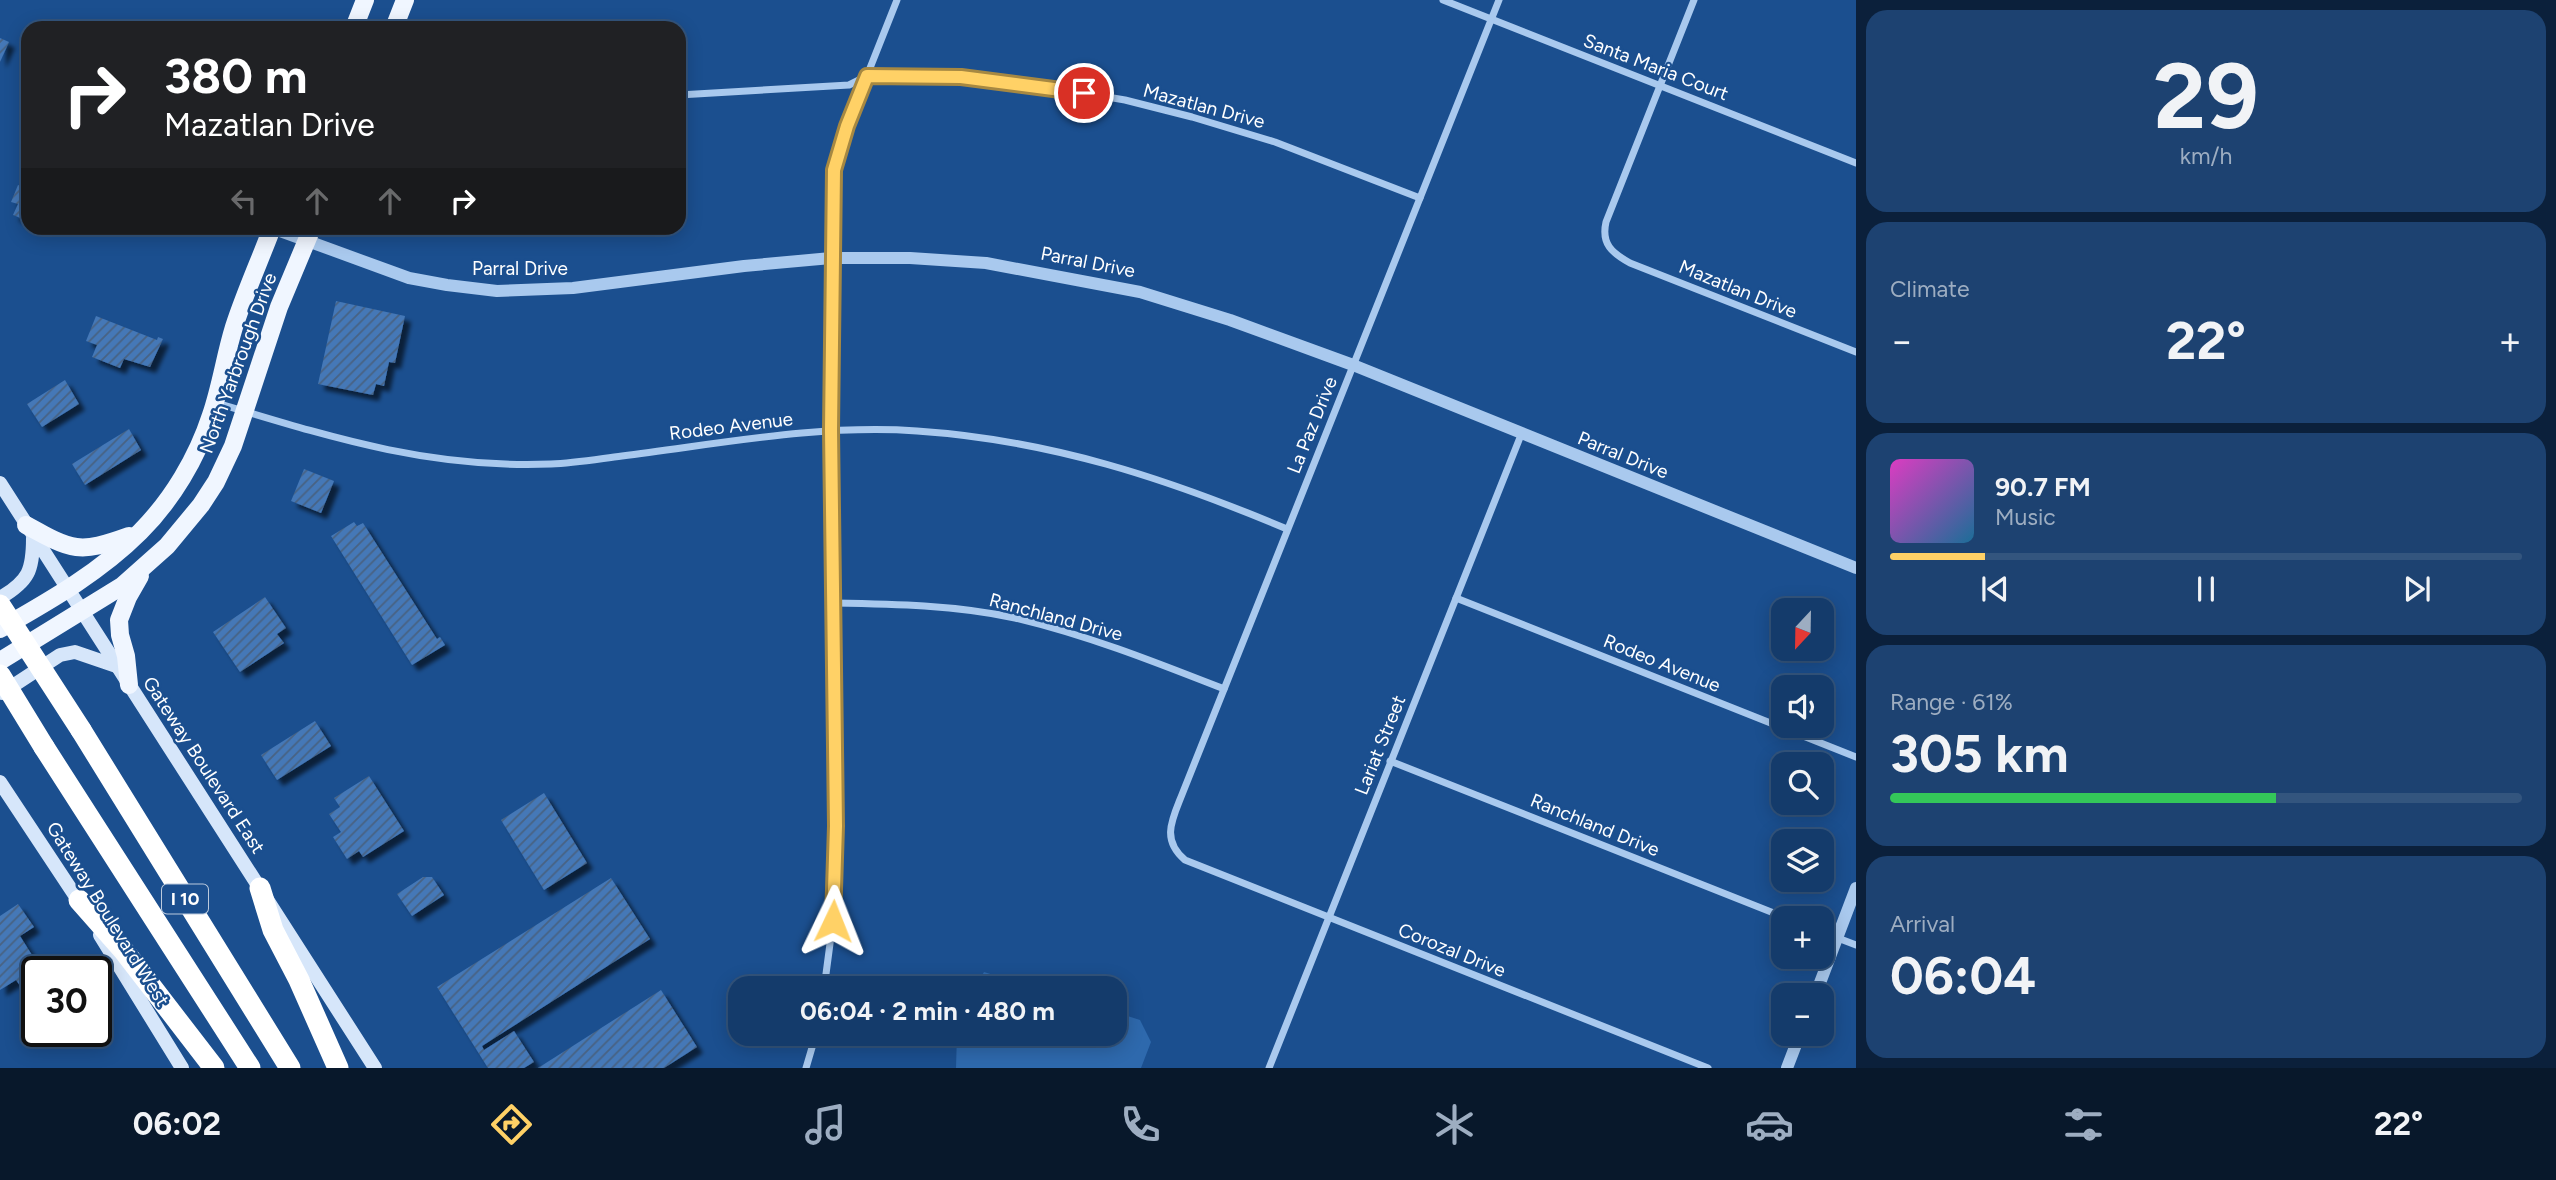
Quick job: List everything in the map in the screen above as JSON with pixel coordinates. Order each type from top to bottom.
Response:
[{"type":"highway","name":"I 10","points":[[0,605],[81,730],[290,1068]]},
{"type":"highway","name":"I 10","points":[[0,675],[250,1068]]},
{"type":"highway","points":[[260,888],[272,930],[299,980],[338,1068]]},
{"type":"highway","points":[[79,900],[124,951],[214,1068]]},
{"type":"main road","points":[[357,21],[365,0]]},
{"type":"main road","points":[[397,21],[405,0]]},
{"type":"main road","name":"North Yarbrough Drive","points":[[0,629],[97,570],[158,513],[180,481],[198,447],[215,402],[235,324],[269,235]]},
{"type":"main road","name":"North Yarbrough Drive","points":[[0,661],[82,612],[145,568],[184,528],[201,505],[233,446],[279,307],[310,235]]},
{"type":"main road","name":"Gateway Boulevard East","points":[[0,483],[375,1068]]},
{"type":"main road","points":[[0,598],[15,590],[33,564],[30,531],[78,548],[96,548],[139,533]]},
{"type":"main road","points":[[129,685],[120,620],[128,597],[145,568]]},
{"type":"main road","points":[[0,694],[60,655],[75,652],[116,666]]},
{"type":"main road","name":"Gateway Boulevard West","points":[[0,782],[79,900],[182,1068]]},
{"type":"street","points":[[826,976],[833,921],[836,826],[831,430],[834,170],[847,126],[897,0]]},
{"type":"street","name":"Santa Maria Court","points":[[1443,0],[1856,163]]},
{"type":"street","name":"La Paz Drive","points":[[1185,860],[1172,847],[1170,836],[1174,815],[1499,0]]},
{"type":"street","points":[[1660,85],[1694,0]]},
{"type":"street","name":"Mazatlan Drive","points":[[686,95],[849,85],[867,76],[961,77],[1042,86],[1125,100],[1275,142],[1420,198]]},
{"type":"street","name":"Mazatlan Drive","points":[[1660,85],[1606,222],[1605,242],[1611,251],[1630,262],[1856,352]]},
{"type":"street","name":"Parral Drive","points":[[312,235],[409,278],[497,291],[573,288],[744,266],[831,258],[910,258],[986,262],[1140,292],[1230,320],[1353,365],[1856,568]]},
{"type":"street","name":"Rodeo Avenue","points":[[215,402],[362,446],[454,462],[497,465],[553,464],[831,430],[916,430],[999,440],[1078,455],[1141,473],[1287,529]]},
{"type":"street","name":"Lariat Street","points":[[1269,1068],[1521,435]]},
{"type":"street","name":"Rodeo Avenue","points":[[1456,598],[1856,757]]},
{"type":"street","name":"Ranchland Drive","points":[[833,603],[961,609],[1013,618],[1111,646],[1223,689]]},
{"type":"street","name":"Ranchland Drive","points":[[1390,761],[1771,912]]},
{"type":"street","name":"Corozal Drive","points":[[1185,860],[1709,1068]]},
{"type":"street","points":[[1820,983],[1856,888]]},
{"type":"street","points":[[1834,937],[1856,946]]},
{"type":"street","points":[[806,1068],[812,1046]]},
{"type":"street","points":[[1787,1068],[1795,1046]]},
{"type":"shaded area","points":[[1127,1016],[1140,1020],[1151,1042],[1141,1068],[956,1068],[957,1046],[1127,1046]]},
{"type":"building","points":[[0,38],[9,42],[0,62]]},
{"type":"building","points":[[18,185],[21,186],[21,218],[13,215],[18,204],[11,202]]},
{"type":"building","points":[[336,301],[405,316],[395,363],[389,362],[384,386],[376,384],[373,395],[318,384]]},
{"type":"building","points":[[96,316],[157,340],[158,337],[163,339],[150,367],[124,359],[120,368],[92,357],[97,345],[86,341]]},
{"type":"building","points":[[65,380],[79,404],[42,427],[27,404]]},
{"type":"building","points":[[129,429],[141,450],[85,485],[72,464]]},
{"type":"building","points":[[304,469],[334,481],[321,513],[291,501]]},
{"type":"building","points":[[354,522],[357,526],[363,523],[437,639],[440,637],[445,645],[412,665],[331,536]]},
{"type":"building","points":[[265,597],[286,628],[277,634],[284,643],[240,672],[213,632]]},
{"type":"building","points":[[315,721],[331,746],[277,780],[261,755]]},
{"type":"building","points":[[369,776],[404,831],[363,857],[359,851],[347,859],[333,837],[341,832],[329,814],[340,807],[334,798]]},
{"type":"building","points":[[544,793],[587,863],[544,890],[501,820]]},
{"type":"building","points":[[423,877],[432,877],[444,895],[412,916],[397,894]]},
{"type":"building","points":[[611,878],[650,939],[482,1046],[484,1050],[514,1031],[534,1062],[524,1068],[488,1068],[437,987]]},
{"type":"building","points":[[18,904],[34,927],[20,936],[32,955],[21,956],[21,987],[16,980],[0,990],[0,916]]},
{"type":"building","points":[[661,990],[697,1047],[664,1068],[538,1068]]},
{"type":"route","points":[[833,921],[836,826],[831,258],[834,170],[847,126],[867,76],[961,77],[1084,93]]}]
